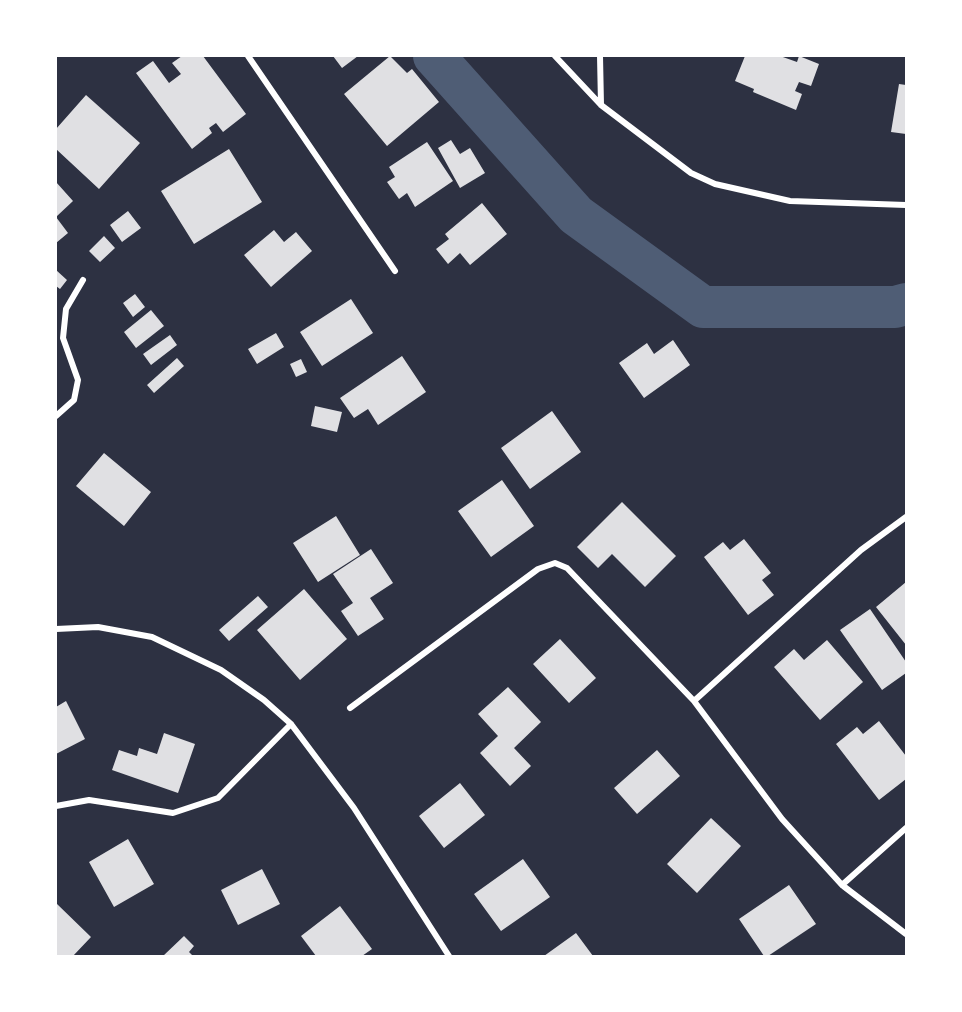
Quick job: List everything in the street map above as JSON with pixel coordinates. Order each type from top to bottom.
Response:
[{"type":"street","points":[[248,56],[395,271]]},
{"type":"street","points":[[555,56],[601,105],[691,174],[715,184],[772,199],[798,202],[906,205]]},
{"type":"street","points":[[600,56],[601,105]]},
{"type":"street","points":[[56,416],[74,400],[78,380],[63,338],[66,309],[83,280]]},
{"type":"street","points":[[694,701],[861,550],[906,517]]},
{"type":"street","points":[[350,708],[538,569],[555,563],[567,568],[694,701],[782,819],[842,885],[906,934]]},
{"type":"street","points":[[56,629],[98,627],[152,637],[221,670],[264,700],[291,724],[354,808],[449,957]]},
{"type":"street","points":[[56,806],[89,800],[173,813],[218,798],[291,724]]},
{"type":"street","points":[[842,885],[906,828]]},
{"type":"building","points":[[182,56],[203,56],[246,114],[223,132],[216,123],[209,128],[212,133],[192,149],[136,73],[153,61],[169,83],[181,74],[172,63]]},
{"type":"building","points":[[333,56],[358,56],[342,68]]},
{"type":"building","points":[[390,56],[407,73],[412,69],[439,102],[387,146],[344,94]]},
{"type":"building","points":[[745,56],[780,56],[797,62],[799,56],[819,64],[811,86],[799,82],[795,91],[802,94],[796,110],[753,92],[754,89],[735,81]]},
{"type":"building","points":[[899,84],[906,85],[906,134],[891,132]]},
{"type":"building","points":[[86,95],[140,143],[99,189],[56,149],[56,129]]},
{"type":"building","points":[[451,140],[460,154],[470,148],[485,173],[460,188],[438,148]]},
{"type":"building","points":[[427,142],[453,181],[415,207],[407,193],[399,199],[387,182],[395,177],[389,167]]},
{"type":"building","points":[[229,149],[262,202],[194,244],[161,191]]},
{"type":"building","points":[[56,182],[73,201],[56,217]]},
{"type":"building","points":[[482,203],[507,234],[470,265],[460,253],[448,264],[436,249],[449,239],[445,234]]},
{"type":"building","points":[[128,211],[141,228],[122,242],[110,225]]},
{"type":"building","points":[[56,217],[68,233],[56,243]]},
{"type":"building","points":[[274,230],[284,242],[296,232],[312,251],[271,287],[244,255]]},
{"type":"building","points":[[104,236],[115,248],[100,262],[89,251]]},
{"type":"building","points":[[56,270],[67,280],[60,289],[56,286]]},
{"type":"building","points":[[135,294],[145,307],[133,317],[123,303]]},
{"type":"building","points":[[351,299],[373,333],[322,366],[300,332]]},
{"type":"building","points":[[151,310],[164,326],[136,348],[124,332]]},
{"type":"building","points":[[276,333],[284,347],[257,364],[248,349]]},
{"type":"building","points":[[170,335],[177,345],[151,365],[143,354]]},
{"type":"building","points":[[673,340],[690,365],[644,398],[619,363],[647,343],[654,354]]},
{"type":"building","points":[[402,356],[426,392],[378,425],[368,409],[354,418],[340,398]]},
{"type":"building","points":[[177,358],[184,366],[154,393],[147,385]]},
{"type":"building","points":[[301,359],[307,372],[296,377],[290,364]]},
{"type":"building","points":[[315,406],[342,412],[337,432],[311,426]]},
{"type":"building","points":[[552,411],[581,452],[530,489],[501,448]]},
{"type":"building","points":[[104,453],[151,492],[124,526],[76,486]]},
{"type":"building","points":[[502,480],[534,526],[491,557],[458,511]]},
{"type":"building","points":[[622,502],[676,556],[645,587],[612,554],[598,568],[577,547]]},
{"type":"building","points":[[336,516],[360,555],[318,582],[293,543]]},
{"type":"building","points":[[744,539],[771,573],[762,580],[774,595],[748,615],[704,557],[723,542],[730,550]]},
{"type":"building","points":[[371,549],[393,583],[370,598],[384,619],[358,636],[341,611],[353,603],[333,574]]},
{"type":"building","points":[[906,582],[906,645],[876,607]]},
{"type":"building","points":[[304,589],[347,639],[300,680],[257,630]]},
{"type":"building","points":[[258,596],[268,607],[229,641],[219,630]]},
{"type":"building","points":[[870,609],[906,662],[906,673],[882,690],[840,630]]},
{"type":"building","points":[[560,639],[596,678],[569,703],[533,664]]},
{"type":"building","points":[[827,640],[863,682],[820,720],[774,667],[794,649],[804,660]]},
{"type":"building","points":[[508,687],[541,722],[514,748],[531,766],[510,786],[480,753],[498,736],[478,714]]},
{"type":"building","points":[[66,701],[85,739],[56,754],[56,707]]},
{"type":"building","points":[[879,721],[906,756],[906,779],[879,800],[836,744],[857,727],[863,734]]},
{"type":"building","points":[[164,733],[195,744],[178,793],[112,770],[119,750],[137,756],[139,748],[157,754]]},
{"type":"building","points":[[657,750],[680,776],[637,814],[614,788]]},
{"type":"building","points":[[460,783],[485,815],[444,848],[419,816]]},
{"type":"building","points":[[711,818],[741,846],[697,893],[667,864]]},
{"type":"building","points":[[128,839],[154,884],[114,907],[89,862]]},
{"type":"building","points":[[523,859],[550,897],[501,931],[474,894]]},
{"type":"building","points":[[262,869],[280,904],[238,925],[221,890]]},
{"type":"building","points":[[789,885],[816,924],[768,956],[764,956],[739,919]]},
{"type":"building","points":[[56,903],[91,937],[73,956],[56,956]]},
{"type":"building","points":[[340,906],[372,949],[362,956],[316,956],[301,936]]},
{"type":"building","points":[[576,933],[593,956],[544,956]]},
{"type":"building","points":[[184,936],[194,946],[189,952],[193,956],[163,956]]},
{"type":"waterway","points":[[434,56],[576,215],[703,307],[895,307],[906,304]]}]
